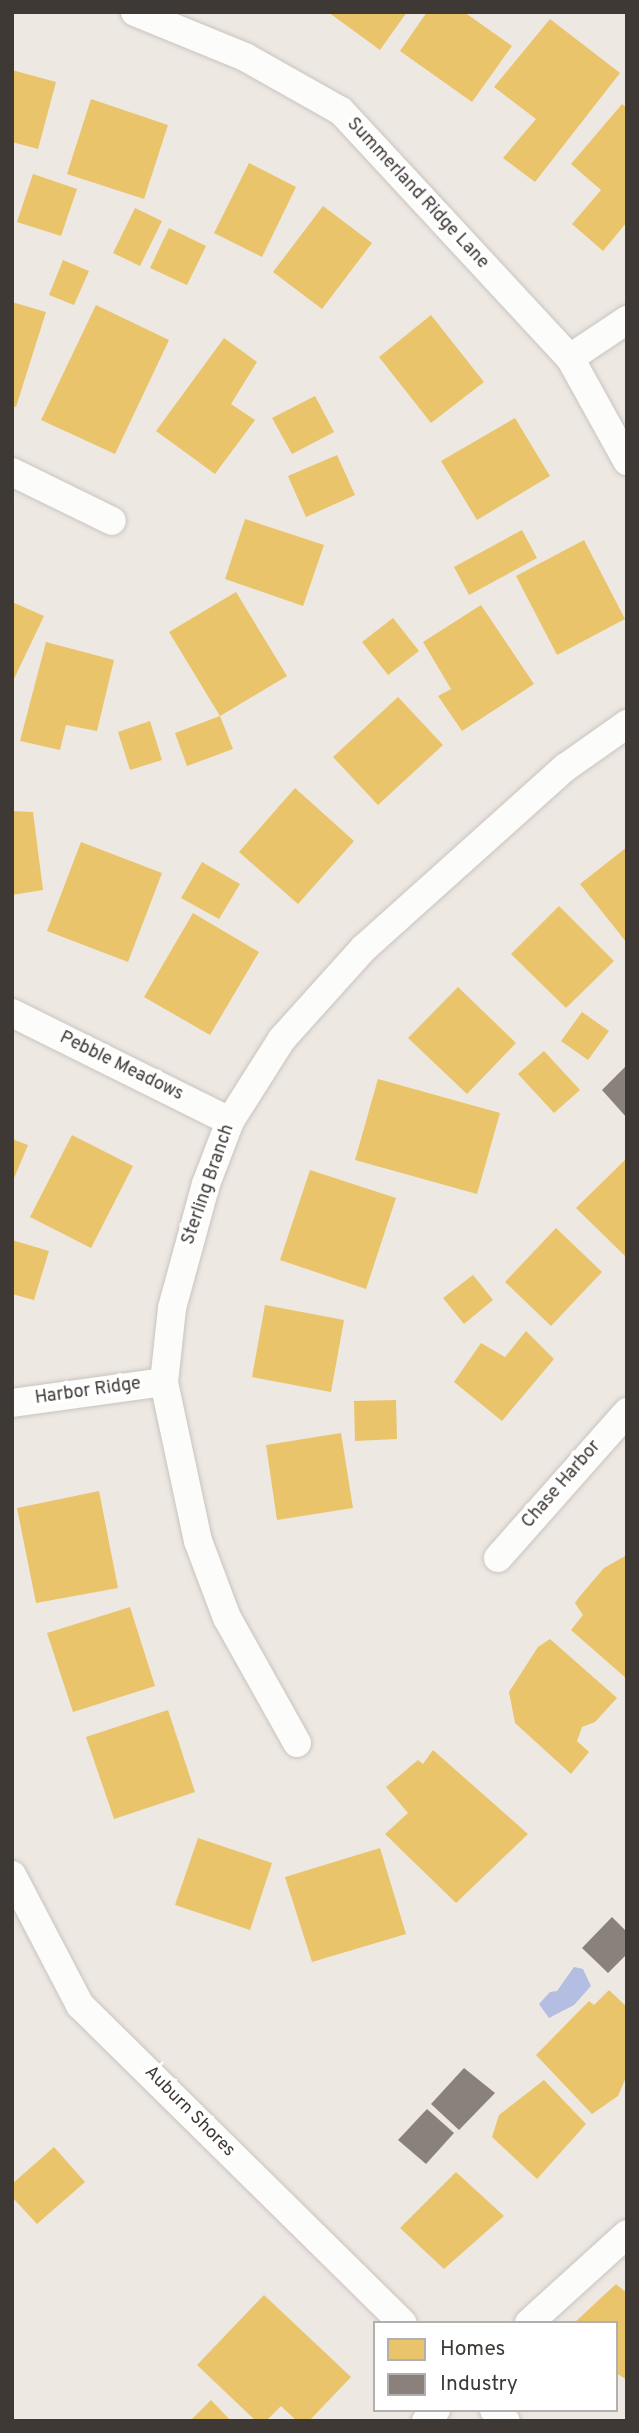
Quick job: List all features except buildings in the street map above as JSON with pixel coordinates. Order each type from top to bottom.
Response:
[{"type":"street","name":"Summerland Ridge Lane","points":[[135,12],[245,57],[341,111],[570,358],[627,461]]},
{"type":"street","points":[[570,358],[627,320]]},
{"type":"street","points":[[12,472],[112,521]]},
{"type":"street","name":"Sterling Branch","points":[[297,1743],[227,1618],[198,1541],[164,1382],[172,1308],[185,1256],[229,1121],[282,1039],[364,948],[566,767],[627,724]]},
{"type":"street","name":"Pebble Meadows","points":[[12,1013],[229,1121]]},
{"type":"street","name":"Harbor Ridge","points":[[12,1404],[164,1382]]},
{"type":"street","name":"Chase Harbor","points":[[498,1558],[627,1412]]},
{"type":"street","name":"Auburn Shores","points":[[12,1875],[80,2004],[400,2321]]},
{"type":"street","points":[[531,2321],[627,2234]]},
{"type":"water","points":[[574,1967],[583,1969],[591,1986],[574,2005],[549,2018],[539,2004],[550,1992],[557,1991]]}]
